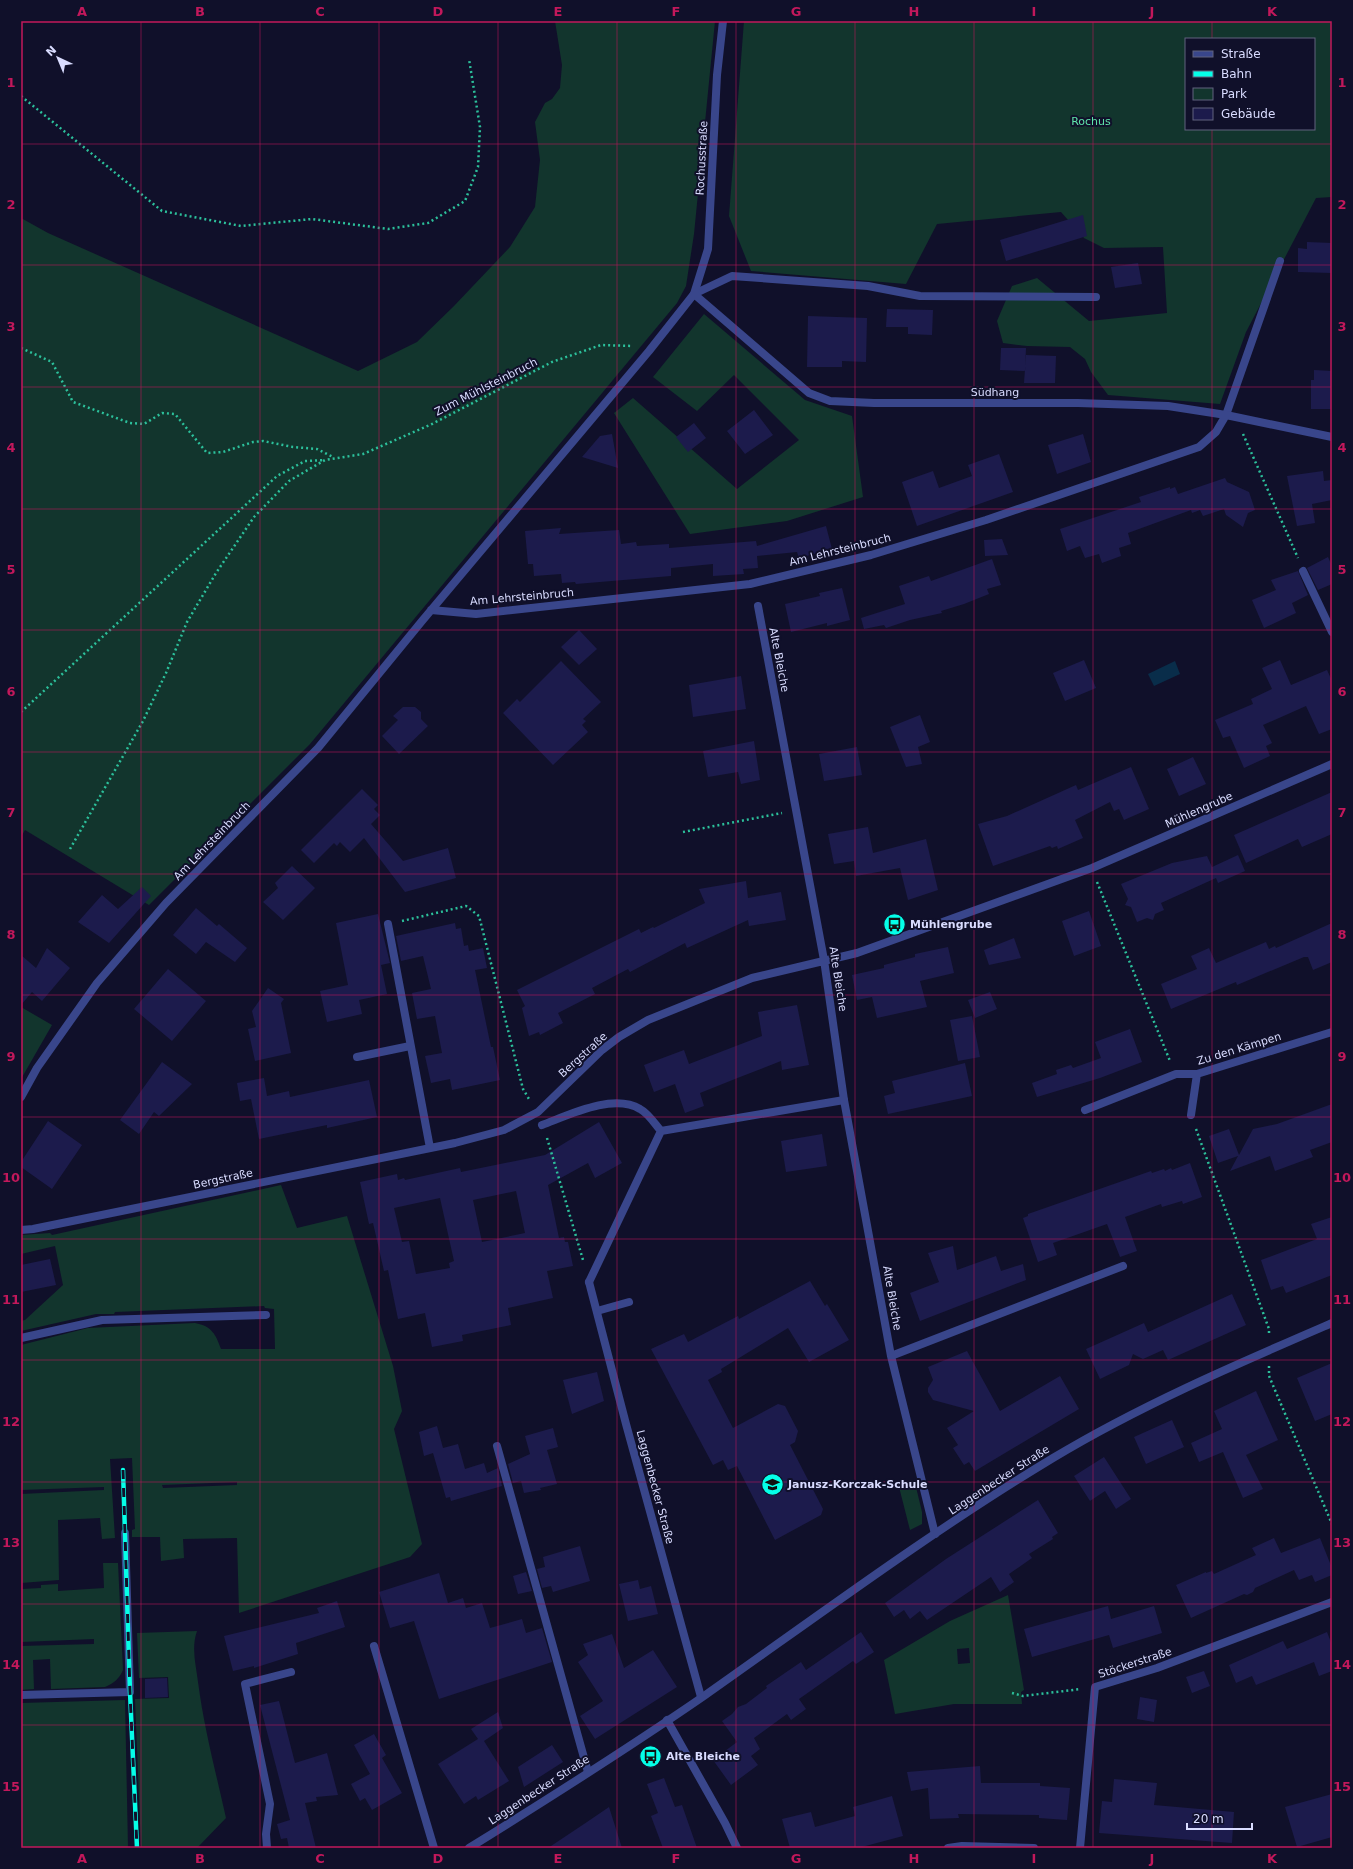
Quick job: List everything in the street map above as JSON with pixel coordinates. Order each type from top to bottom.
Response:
[{"type":"street","name":"Rochusstraße","points":[[694,294],[708,249],[717,75],[723,21]]},
{"type":"street","name":"Am Lehrsteinbruch","points":[[431,610],[476,614],[750,584],[871,555],[986,520],[1198,447],[1216,432],[1226,415],[1280,260]]},
{"type":"street","points":[[694,294],[732,276],[868,286],[920,296],[1096,297]]},
{"type":"street","name":"Am Lehrsteinbruch","points":[[21,1097],[38,1068],[97,983],[166,903],[318,748],[431,610],[649,351],[694,294]]},
{"type":"street","name":"Südhang","points":[[694,294],[809,393],[830,401],[874,403],[1078,403],[1168,406],[1226,415],[1332,437]]},
{"type":"street","points":[[1304,571],[1332,632]]},
{"type":"street","name":"Alte Bleiche","points":[[758,606],[824,960],[844,1100],[891,1356],[935,1534]]},
{"type":"street","name":"Mühlengrube","points":[[824,960],[857,953],[1092,868],[1332,764]]},
{"type":"street","points":[[388,924],[430,1148]]},
{"type":"street","name":"Bergstraße","points":[[21,1230],[33,1229],[430,1148],[504,1130],[538,1112],[602,1050],[640,1024],[752,978],[824,960]]},
{"type":"street","name":"Zu den Kämpen","points":[[1085,1110],[1176,1074],[1197,1074],[1332,1032]]},
{"type":"street","points":[[357,1057],[410,1046]]},
{"type":"street","points":[[1191,1115],[1197,1074]]},
{"type":"street","points":[[661,1131],[844,1100]]},
{"type":"street","points":[[542,1125],[608,1103],[629,1103],[642,1109],[661,1131]]},
{"type":"street","points":[[589,1282],[661,1131]]},
{"type":"street","points":[[891,1356],[1123,1266]]},
{"type":"street","name":"Laggenbecker Straße","points":[[589,1282],[701,1697]]},
{"type":"street","points":[[597,1311],[629,1302]]},
{"type":"street","points":[[21,1338],[102,1320],[266,1315]]},
{"type":"street","name":"Laggenbecker Straße","points":[[471,1847],[667,1720],[935,1534],[1053,1458],[1112,1424],[1172,1395],[1332,1323]]},
{"type":"street","points":[[497,1446],[588,1772]]},
{"type":"street","points":[[21,1695],[130,1692],[125,1532]]},
{"type":"street","name":"Stöckerstraße","points":[[1080,1848],[1095,1687],[1157,1668],[1332,1602]]},
{"type":"street","points":[[374,1646],[434,1848]]},
{"type":"street","points":[[267,1848],[266,1834],[270,1804],[245,1684],[291,1672]]},
{"type":"street","points":[[667,1720],[726,1823],[737,1848]]},
{"type":"street","points":[[948,1848],[962,1846],[1034,1848]]},
{"type":"path","points":[[21,96],[162,212],[241,226],[312,219],[388,229],[428,223],[465,201],[478,166],[480,127],[469,59]]},
{"type":"path","name":"Zum Mühlsteinbruch","points":[[325,460],[333,457],[363,454],[432,424],[552,362],[601,346],[634,346],[649,351]]},
{"type":"path","points":[[21,348],[52,362],[73,402],[130,423],[144,424],[162,413],[175,414],[208,453],[223,452],[253,442],[263,441],[293,447],[317,449],[333,457]]},
{"type":"path","points":[[1236,417],[1304,571]]},
{"type":"path","points":[[21,712],[277,476],[305,462],[325,460]]},
{"type":"path","points":[[70,849],[143,721],[166,673],[187,622],[216,573],[254,517],[289,481],[325,460]]},
{"type":"path","points":[[683,832],[796,812]]},
{"type":"path","points":[[1092,868],[1176,1074]]},
{"type":"path","points":[[388,924],[466,906],[479,916],[523,1088],[538,1112]]},
{"type":"path","points":[[1191,1115],[1269,1329],[1269,1376],[1332,1524]]},
{"type":"path","points":[[542,1125],[589,1282]]},
{"type":"path","points":[[1012,1693],[1023,1696],[1095,1687]]},
{"type":"green space","points":[[555,21],[715,21],[694,234],[686,286],[677,303],[310,744],[149,905],[25,830],[21,837],[21,218],[48,233],[358,371],[417,342],[454,306],[510,247],[535,207],[540,160],[535,122],[545,103],[552,99],[560,88],[562,65]]},
{"type":"green space","name":"Rochus","points":[[744,21],[1332,21],[1332,197],[1316,198],[1246,332],[1220,404],[1108,395],[1091,372],[1085,359],[1070,347],[1027,346],[1003,343],[997,321],[1012,286],[1037,278],[1089,321],[1167,313],[1163,247],[1104,248],[1084,238],[1061,212],[937,224],[906,284],[751,271],[729,216]]},
{"type":"green space","points":[[704,314],[805,400],[852,416],[863,497],[787,521],[690,534],[614,413],[633,398],[737,489],[799,440],[734,375],[697,411],[653,377]]},
{"type":"green space","points":[[21,1007],[52,1025],[21,1079]]},
{"type":"green space","points":[[281,1185],[297,1228],[347,1216],[393,1366],[402,1411],[394,1429],[422,1544],[410,1557],[239,1613],[237,1538],[183,1539],[184,1558],[161,1561],[160,1537],[132,1537],[132,1530],[135,1529],[132,1458],[110,1459],[115,1538],[102,1539],[100,1518],[58,1520],[59,1580],[21,1583],[21,1494],[104,1490],[104,1487],[21,1490],[21,1345],[88,1328],[195,1323],[206,1326],[215,1335],[221,1349],[275,1349],[274,1309],[265,1308],[264,1306],[115,1312],[114,1314],[96,1314],[21,1331],[21,1321],[25,1320],[63,1285],[55,1246],[21,1254],[21,1235],[50,1233],[52,1235]],"holes":[[[237,1482],[237,1485],[163,1488],[162,1485]]]},
{"type":"green space","points":[[898,1483],[916,1487],[922,1512],[922,1524],[910,1530]]},
{"type":"green space","points":[[103,1563],[118,1563],[123,1670],[120,1676],[114,1682],[105,1687],[51,1689],[50,1659],[33,1660],[34,1689],[21,1690],[21,1646],[94,1644],[94,1639],[21,1642],[22,1589],[41,1588],[41,1585],[58,1584],[58,1591],[104,1588]]},
{"type":"green space","points":[[1008,1595],[1024,1690],[1021,1692],[1022,1704],[954,1704],[895,1714],[884,1660],[950,1621]],"holes":[[[969,1648],[970,1663],[958,1664],[957,1649]]]},
{"type":"green space","points":[[197,1631],[194,1644],[195,1663],[210,1750],[226,1818],[197,1848],[141,1848],[135,1699],[169,1698],[168,1677],[139,1678],[137,1633]]},
{"type":"green space","points":[[125,1700],[128,1848],[21,1848],[21,1703]]},
{"type":"water","points":[[1175,661],[1180,674],[1154,686],[1148,674]]},
{"type":"building","points":[[1083,215],[1087,236],[1006,261],[1000,240]]},
{"type":"building","points":[[1307,242],[1332,243],[1332,273],[1298,272],[1298,248],[1307,249]]},
{"type":"building","points":[[1138,263],[1142,284],[1115,288],[1111,267]]},
{"type":"building","points":[[887,309],[933,310],[932,335],[908,334],[908,327],[886,327]]},
{"type":"building","points":[[808,316],[867,318],[866,362],[842,361],[842,367],[807,367]]},
{"type":"building","points":[[1001,348],[1026,348],[1025,371],[1000,370]]},
{"type":"building","points":[[1026,355],[1056,356],[1055,383],[1024,383]]},
{"type":"building","points":[[1314,370],[1332,371],[1332,409],[1311,409],[1311,380],[1314,380]]},
{"type":"building","points":[[754,410],[773,435],[745,454],[727,431]]},
{"type":"building","points":[[694,423],[706,438],[688,452],[676,437]]},
{"type":"building","points":[[612,434],[618,468],[582,457],[600,436]]},
{"type":"building","points":[[1083,434],[1091,462],[1057,474],[1048,445]]},
{"type":"building","points":[[999,454],[1013,492],[917,526],[902,482],[933,471],[939,488],[972,476],[968,465]]},
{"type":"building","points":[[1323,471],[1324,481],[1332,480],[1332,500],[1312,504],[1315,523],[1297,526],[1287,476]]},
{"type":"building","points":[[1225,478],[1227,482],[1249,492],[1255,510],[1248,513],[1243,527],[1226,515],[1224,509],[1203,516],[1200,510],[1192,513],[1191,510],[1128,533],[1131,544],[1119,548],[1121,556],[1102,563],[1099,554],[1085,558],[1080,546],[1067,551],[1060,529],[1141,502],[1139,497],[1170,487],[1170,489],[1175,487],[1178,494]]},
{"type":"building","points":[[826,526],[832,549],[799,558],[797,552],[757,556],[758,568],[743,569],[744,574],[713,576],[713,564],[671,568],[671,576],[576,584],[575,582],[562,583],[561,574],[534,576],[533,564],[528,564],[525,531],[561,528],[559,534],[619,530],[621,544],[636,542],[637,546],[669,544],[669,548],[756,541],[757,546]]},
{"type":"building","points":[[1002,539],[1008,555],[985,556],[984,540]]},
{"type":"building","points":[[1328,557],[1332,566],[1332,584],[1318,590],[1307,568]]},
{"type":"building","points":[[992,559],[1001,585],[987,589],[989,594],[941,611],[942,613],[910,620],[886,628],[884,625],[864,629],[861,618],[905,604],[899,586],[929,576],[931,581]]},
{"type":"building","points":[[1298,571],[1308,595],[1292,603],[1296,613],[1264,628],[1252,600],[1276,590],[1271,580]]},
{"type":"building","points":[[842,588],[850,620],[827,626],[827,623],[791,632],[785,604],[820,596],[819,593]]},
{"type":"building","points":[[579,630],[597,649],[579,665],[561,647]]},
{"type":"building","points":[[1084,660],[1096,688],[1065,701],[1053,673]]},
{"type":"building","points":[[1280,660],[1291,685],[1327,670],[1332,681],[1332,729],[1319,734],[1306,706],[1263,725],[1272,743],[1266,746],[1270,756],[1244,768],[1230,736],[1223,738],[1215,720],[1253,704],[1251,699],[1272,689],[1262,668]]},
{"type":"building","points":[[561,661],[601,702],[583,719],[586,721],[582,725],[588,732],[553,765],[503,713],[517,699],[520,702]]},
{"type":"building","points":[[741,676],[746,709],[693,717],[689,685]]},
{"type":"building","points":[[403,707],[415,707],[421,712],[421,719],[428,726],[399,754],[382,736],[398,720],[393,716]]},
{"type":"building","points":[[920,715],[930,742],[918,747],[922,764],[906,767],[890,727]]},
{"type":"building","points":[[754,741],[760,780],[741,784],[738,772],[708,777],[703,751]]},
{"type":"building","points":[[857,747],[862,775],[824,781],[819,754]]},
{"type":"building","points":[[1193,757],[1206,784],[1179,796],[1167,769]]},
{"type":"building","points":[[1131,767],[1149,809],[1124,820],[1119,809],[1114,811],[1110,802],[1075,820],[1083,838],[1058,849],[1057,846],[1052,848],[1050,846],[993,866],[978,824],[1007,816],[1076,785],[1078,790]]},
{"type":"building","points":[[362,789],[378,805],[374,809],[380,815],[371,824],[403,861],[448,848],[456,878],[405,892],[364,838],[350,852],[340,842],[337,846],[334,843],[314,863],[301,850]]},
{"type":"building","points":[[1332,792],[1332,834],[1302,847],[1298,839],[1246,863],[1234,835]]},
{"type":"building","points":[[868,827],[873,853],[926,839],[938,890],[908,900],[900,868],[856,876],[854,861],[834,864],[828,834]]},
{"type":"building","points":[[1238,855],[1245,871],[1218,883],[1216,878],[1161,903],[1164,910],[1155,914],[1153,920],[1147,918],[1137,922],[1131,907],[1125,905],[1128,899],[1121,884],[1172,863],[1207,856],[1212,867]]},
{"type":"building","points":[[292,866],[315,888],[283,920],[263,902],[278,888],[275,883]]},
{"type":"building","points":[[746,881],[748,898],[781,892],[786,920],[749,926],[748,920],[687,948],[685,943],[630,972],[628,969],[592,988],[595,994],[558,1013],[563,1023],[540,1035],[539,1032],[529,1036],[522,1008],[525,1006],[517,990],[639,929],[641,933],[653,927],[654,928],[705,903],[699,889]]},
{"type":"building","points":[[142,887],[151,896],[109,943],[78,922],[102,895],[118,909]]},
{"type":"building","points":[[196,908],[217,926],[219,924],[247,948],[235,962],[206,942],[196,954],[173,935]]},
{"type":"building","points":[[1089,911],[1101,946],[1074,956],[1062,921]]},
{"type":"building","points":[[378,914],[390,963],[381,965],[387,994],[359,1000],[362,1014],[327,1022],[320,991],[348,985],[336,923]]},
{"type":"building","points":[[455,923],[456,929],[461,928],[464,946],[468,945],[469,951],[483,948],[487,968],[475,970],[491,1047],[493,1047],[500,1080],[452,1090],[450,1079],[431,1083],[425,1056],[442,1053],[435,1016],[417,1019],[412,993],[431,989],[423,956],[401,961],[396,936]]},
{"type":"building","points":[[1332,923],[1332,962],[1313,970],[1308,957],[1304,957],[1237,985],[1236,982],[1171,1009],[1161,984],[1197,969],[1191,956],[1209,948],[1216,963],[1266,942],[1269,949],[1275,946],[1276,948]]},
{"type":"building","points":[[1014,938],[1021,958],[989,965],[984,950]]},
{"type":"building","points":[[948,947],[954,973],[920,981],[927,1007],[877,1018],[872,997],[857,1000],[852,975],[884,968],[884,965],[915,957],[915,954]]},
{"type":"building","points":[[47,948],[70,968],[42,1001],[32,992],[21,1005],[21,955],[36,968]]},
{"type":"building","points":[[168,969],[206,1001],[172,1041],[134,1009]]},
{"type":"building","points":[[268,988],[284,999],[281,1003],[291,1053],[255,1061],[248,1029],[256,1027],[252,1011]]},
{"type":"building","points":[[990,992],[997,1009],[975,1018],[968,1000]]},
{"type":"building","points":[[797,1005],[809,1065],[782,1070],[781,1061],[700,1093],[704,1106],[685,1113],[675,1084],[654,1092],[644,1065],[684,1050],[689,1064],[762,1036],[758,1012]]},
{"type":"building","points":[[972,1016],[980,1057],[958,1061],[950,1020]]},
{"type":"building","points":[[1130,1029],[1142,1062],[1100,1078],[1037,1097],[1032,1083],[1057,1074],[1056,1070],[1071,1065],[1073,1068],[1101,1058],[1095,1042]]},
{"type":"building","points":[[162,1062],[192,1084],[159,1116],[154,1112],[139,1134],[120,1120]]},
{"type":"building","points":[[965,1063],[972,1096],[888,1114],[884,1096],[895,1093],[892,1081]]},
{"type":"building","points":[[264,1078],[267,1096],[289,1091],[290,1097],[369,1080],[377,1117],[327,1128],[327,1125],[259,1139],[251,1099],[240,1101],[237,1083]]},
{"type":"building","points":[[1332,1104],[1332,1142],[1310,1150],[1313,1157],[1275,1171],[1270,1156],[1230,1171],[1238,1156],[1218,1163],[1209,1136],[1229,1129],[1239,1155],[1253,1129],[1277,1124]]},
{"type":"building","points":[[48,1121],[82,1145],[52,1189],[21,1167],[21,1162]]},
{"type":"building","points":[[599,1122],[622,1163],[595,1178],[588,1163],[548,1185],[559,1238],[564,1237],[565,1242],[568,1242],[573,1266],[547,1271],[553,1298],[508,1308],[511,1325],[462,1335],[463,1341],[432,1347],[425,1313],[398,1319],[388,1270],[384,1271],[373,1223],[369,1224],[360,1182],[397,1174],[398,1180],[404,1178],[405,1180],[460,1168],[461,1172],[545,1155]],"holes":[[[516,1191],[525,1233],[482,1242],[473,1200]],[[440,1198],[454,1261],[449,1263],[450,1268],[416,1274],[409,1241],[402,1242],[394,1208]]]},
{"type":"building","points":[[822,1134],[827,1166],[786,1172],[781,1141]]},
{"type":"building","points":[[1190,1163],[1202,1197],[1183,1204],[1182,1201],[1162,1207],[1161,1204],[1125,1217],[1137,1251],[1120,1257],[1107,1224],[1053,1243],[1057,1255],[1038,1262],[1023,1218],[1028,1216],[1028,1214],[1151,1171],[1152,1173],[1164,1169],[1165,1171],[1171,1168],[1172,1170]]},
{"type":"building","points":[[1332,1217],[1332,1275],[1286,1293],[1283,1286],[1271,1290],[1261,1260],[1317,1239],[1311,1224]]},
{"type":"building","points":[[953,1246],[957,1270],[996,1256],[1001,1271],[1023,1264],[1026,1280],[920,1321],[910,1293],[939,1282],[928,1253]]},
{"type":"building","points":[[50,1259],[56,1285],[21,1292],[21,1265]]},
{"type":"building","name":"Janusz-Korczak-Schule","points":[[810,1281],[825,1306],[827,1304],[849,1340],[809,1362],[788,1328],[721,1369],[722,1372],[708,1380],[733,1428],[778,1404],[785,1406],[798,1431],[795,1442],[790,1445],[823,1509],[821,1515],[775,1540],[737,1466],[728,1470],[723,1460],[713,1465],[651,1349],[684,1334],[688,1342],[738,1316],[739,1319]]},
{"type":"building","points":[[1232,1294],[1246,1325],[1168,1360],[1163,1350],[1143,1359],[1133,1354],[1129,1365],[1100,1379],[1086,1349],[1144,1323],[1148,1332]]},
{"type":"building","points":[[967,1351],[1000,1411],[1060,1376],[1079,1409],[975,1471],[969,1462],[964,1465],[953,1448],[958,1445],[947,1428],[974,1411],[933,1400],[928,1392],[928,1388],[933,1380],[928,1367]]},
{"type":"building","points":[[1332,1363],[1332,1414],[1315,1421],[1297,1378]]},
{"type":"building","points":[[597,1372],[604,1401],[572,1414],[563,1380]]},
{"type":"building","points":[[1256,1391],[1278,1440],[1246,1455],[1263,1489],[1243,1498],[1223,1452],[1199,1462],[1191,1443],[1222,1429],[1214,1411]]},
{"type":"building","points":[[1172,1420],[1184,1447],[1146,1464],[1134,1437]]},
{"type":"building","points":[[437,1426],[443,1448],[458,1444],[465,1469],[484,1463],[487,1473],[498,1468],[502,1486],[451,1501],[450,1497],[446,1498],[433,1453],[424,1456],[419,1432]]},
{"type":"building","points":[[553,1428],[558,1447],[547,1450],[557,1484],[540,1488],[541,1490],[524,1493],[521,1481],[513,1483],[508,1464],[530,1454],[525,1436]]},
{"type":"building","points":[[1104,1457],[1131,1499],[1116,1509],[1105,1491],[1090,1501],[1074,1476]]},
{"type":"building","points":[[1038,1500],[1058,1533],[1052,1537],[1053,1539],[1029,1554],[1032,1558],[1009,1574],[1014,1582],[1000,1592],[991,1577],[927,1620],[920,1611],[910,1619],[904,1610],[894,1617],[885,1603],[946,1559]]},
{"type":"building","points":[[1274,1538],[1281,1553],[1320,1538],[1332,1568],[1332,1575],[1315,1582],[1312,1575],[1299,1580],[1294,1570],[1255,1588],[1253,1592],[1247,1595],[1244,1594],[1191,1618],[1176,1585],[1206,1572],[1212,1571],[1214,1574],[1256,1555],[1252,1548]]},
{"type":"building","points":[[580,1546],[590,1581],[553,1592],[551,1586],[542,1588],[537,1569],[545,1567],[543,1557]]},
{"type":"building","points":[[526,1572],[532,1591],[518,1594],[513,1576]]},
{"type":"building","points":[[439,1573],[448,1603],[463,1598],[466,1608],[482,1603],[490,1628],[522,1619],[526,1633],[542,1628],[552,1662],[439,1699],[414,1621],[390,1628],[379,1592]]},
{"type":"building","points":[[638,1580],[640,1589],[651,1586],[658,1614],[628,1621],[619,1584]]},
{"type":"building","points":[[337,1601],[345,1627],[296,1643],[298,1654],[254,1668],[254,1666],[233,1671],[224,1636],[319,1613],[317,1608]]},
{"type":"building","points":[[1108,1606],[1111,1619],[1154,1606],[1162,1633],[1113,1648],[1109,1635],[1032,1657],[1024,1629]]},
{"type":"building","points":[[861,1632],[874,1652],[856,1664],[853,1661],[799,1699],[806,1709],[791,1720],[787,1714],[754,1738],[760,1749],[751,1756],[758,1765],[731,1785],[713,1760],[737,1742],[722,1721],[732,1714],[738,1707],[746,1704],[767,1688],[766,1686],[801,1662],[806,1670]]},
{"type":"building","points":[[1327,1632],[1332,1645],[1332,1671],[1319,1676],[1314,1662],[1256,1685],[1252,1676],[1236,1683],[1229,1665],[1283,1641],[1287,1649]]},
{"type":"building","points":[[612,1634],[624,1668],[653,1650],[677,1687],[595,1739],[580,1716],[603,1701],[578,1662],[588,1655],[583,1644]]},
{"type":"building","points":[[1204,1671],[1210,1686],[1192,1693],[1186,1677]]},
{"type":"building","points":[[167,1678],[168,1697],[145,1698],[145,1679]]},
{"type":"building","points":[[1140,1697],[1157,1700],[1154,1722],[1137,1719]]},
{"type":"building","points":[[279,1701],[295,1763],[327,1753],[338,1795],[316,1797],[317,1801],[305,1803],[316,1848],[289,1848],[287,1838],[281,1839],[277,1824],[290,1820],[260,1705]]},
{"type":"building","points":[[498,1712],[503,1728],[484,1741],[509,1781],[478,1800],[476,1796],[464,1804],[438,1764],[478,1739],[471,1729]]},
{"type":"building","points":[[374,1734],[386,1755],[382,1758],[402,1793],[372,1810],[365,1798],[360,1801],[351,1784],[370,1774],[354,1745]]},
{"type":"building","points":[[552,1745],[563,1762],[524,1787],[518,1767]]},
{"type":"building","points":[[980,1766],[981,1783],[1040,1783],[1040,1786],[1070,1788],[1067,1820],[1039,1818],[1039,1815],[958,1814],[959,1818],[930,1819],[928,1788],[911,1791],[907,1772]]},
{"type":"building","points":[[664,1778],[675,1807],[682,1805],[697,1848],[663,1848],[651,1816],[658,1813],[647,1784]]},
{"type":"building","points":[[1114,1779],[1157,1783],[1154,1805],[1234,1812],[1232,1843],[1099,1833],[1102,1801],[1112,1802]]},
{"type":"building","points":[[1332,1794],[1332,1837],[1297,1847],[1285,1807]]},
{"type":"building","points":[[892,1796],[903,1836],[858,1848],[790,1848],[782,1819],[811,1812],[815,1827],[855,1816],[853,1807]]},
{"type":"building","points":[[609,1807],[622,1848],[548,1848],[587,1822]]},
{"type":"railway","points":[[123,1470],[130,1692],[137,1848]]},
{"type":"place","name":"Mühlengrube","points":[[895,924]]},
{"type":"place","name":"Janusz-Korczak-Schule","points":[[772,1484]]},
{"type":"place","name":"Alte Bleiche","points":[[651,1756]]}]
